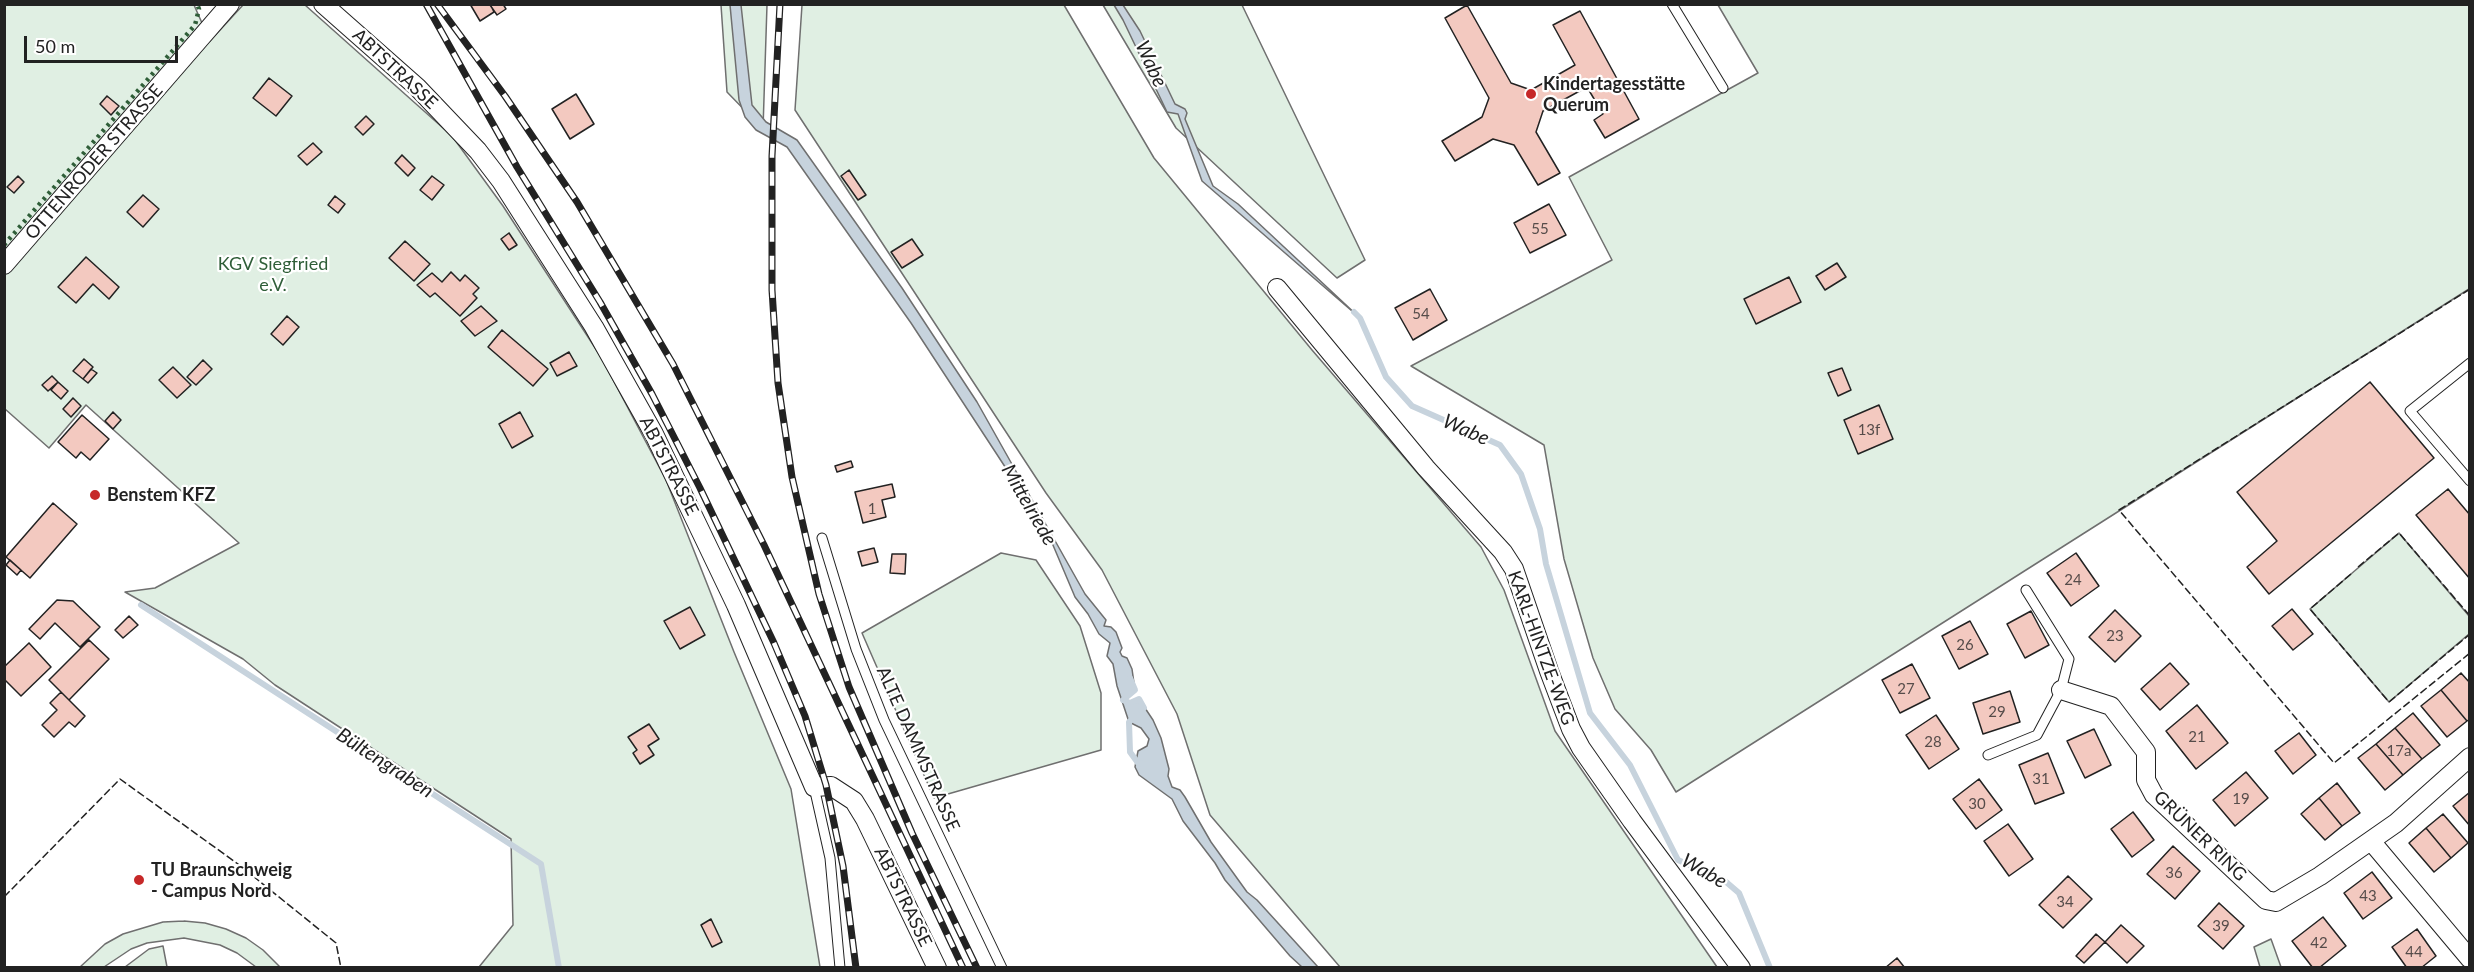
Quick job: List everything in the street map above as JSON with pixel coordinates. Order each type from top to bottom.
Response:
[{"type":"street","name":"OTTENRODER STRASSE","points":[[4,265],[230,4]]},
{"type":"street","name":"ABTSTRASSE","points":[[323,4],[417,87],[478,151],[501,181],[594,327],[654,434],[695,517],[814,787],[831,786],[854,801],[865,819],[937,968]]},
{"type":"street","name":"KARL-HINTZE-WEG","points":[[1277,288],[1411,450],[1503,552],[1514,569],[1552,680],[1581,748],[1741,968]]},
{"type":"street","name":"GRÜNER RING","points":[[2061,690],[2111,706],[2146,752],[2146,780],[2154,795],[2266,900],[2276,902],[2285,899],[2396,823],[2469,757]]},
{"type":"street","points":[[2371,841],[2469,959]]},
{"type":"lane","points":[[1672,4],[1723,88]]},
{"type":"lane","points":[[2469,363],[2410,411],[2469,481]]},
{"type":"lane","name":"ALTE DAMMSTRASSE","points":[[822,538],[856,649],[884,720],[1002,968]]},
{"type":"lane","points":[[1988,755],[2037,735],[2061,690],[2069,659],[2026,590]]},
{"type":"lane","points":[[814,787],[830,858],[840,968]]},
{"type":"green space","name":"KGV Siegfried e.V.","points":[[5,5],[194,5],[210,41],[243,5],[305,5],[452,136],[503,206],[601,357],[666,480],[791,789],[820,967],[479,967],[513,925],[511,839],[275,685],[243,659],[125,592],[155,588],[239,543],[86,405],[49,448],[5,409]]},
{"type":"green space","points":[[721,5],[767,5],[763,129],[727,92]]},
{"type":"green space","points":[[802,5],[1064,5],[1154,158],[1312,350],[1481,547],[1504,590],[1555,731],[1717,967],[1340,967],[1210,815],[1177,714],[1102,570],[1046,493],[795,110]]},
{"type":"green space","points":[[1103,5],[1242,5],[1365,260],[1337,278],[1176,128]]},
{"type":"green space","points":[[1718,5],[2469,5],[2469,289],[1676,792],[1651,750],[1615,709],[1593,658],[1564,559],[1544,445],[1411,366],[1612,260],[1569,177],[1758,73]]},
{"type":"green space","points":[[2399,533],[2469,616],[2469,634],[2389,702],[2310,609]]},
{"type":"green space","points":[[1001,553],[1036,560],[1080,626],[1101,693],[1101,750],[934,798],[862,633]]},
{"type":"green space","points":[[163,922],[205,923],[246,938],[263,950],[280,967],[256,967],[237,953],[220,945],[184,938],[147,943],[131,949],[104,967],[80,967],[105,944],[123,934]]},
{"type":"green space","points":[[2271,939],[2281,967],[2260,967],[2254,947]]},
{"type":"green space","points":[[163,946],[167,967],[125,967],[149,949]]},
{"type":"water","points":[[730,5],[741,5],[752,105],[766,122],[797,140],[902,288],[977,402],[1085,594],[1106,620],[1104,626],[1111,627],[1116,632],[1122,648],[1120,652],[1127,658],[1132,669],[1135,690],[1123,700],[1130,703],[1139,699],[1153,720],[1161,738],[1172,787],[1180,790],[1185,797],[1211,842],[1247,892],[1318,967],[1302,967],[1290,956],[1225,880],[1183,821],[1172,799],[1139,775],[1135,767],[1138,751],[1147,746],[1149,739],[1141,728],[1129,722],[1117,686],[1113,664],[1107,656],[1110,643],[1099,634],[1075,597],[1047,531],[911,323],[787,147],[756,130],[745,117],[739,100]]},
{"type":"water","points":[[1114,5],[1123,5],[1140,31],[1175,104],[1185,109],[1187,113],[1185,119],[1213,186],[1238,204],[1360,318],[1202,181],[1178,114],[1167,112]]},
{"type":"building","points":[[470,4],[490,4],[494,12],[480,21]]},
{"type":"building","points":[[503,4],[506,9],[497,15],[490,5]]},
{"type":"building","name":"Kindertagesstätte Querum","points":[[1467,5],[1511,83],[1531,90],[1575,65],[1553,25],[1580,11],[1639,119],[1605,138],[1594,120],[1603,114],[1587,87],[1543,111],[1536,132],[1560,173],[1538,185],[1514,145],[1493,139],[1455,161],[1442,141],[1482,117],[1489,98],[1445,18]]},
{"type":"building","points":[[269,78],[292,96],[276,116],[253,98]]},
{"type":"building","points":[[576,94],[594,124],[570,139],[552,109]]},
{"type":"building","points":[[107,96],[119,106],[111,115],[100,104]]},
{"type":"building","points":[[366,116],[374,124],[363,135],[355,127]]},
{"type":"building","points":[[313,143],[322,152],[307,165],[298,156]]},
{"type":"building","points":[[402,155],[415,168],[408,176],[395,163]]},
{"type":"building","points":[[849,170],[866,195],[858,200],[841,176]]},
{"type":"building","points":[[18,176],[24,182],[14,193],[7,187]]},
{"type":"building","points":[[432,176],[444,185],[432,200],[420,190]]},
{"type":"building","points":[[143,195],[159,209],[143,227],[127,212]]},
{"type":"building","points":[[335,196],[345,204],[338,213],[328,205]]},
{"type":"building","points":[[1549,204],[1566,235],[1530,253],[1514,223]]},
{"type":"building","points":[[509,233],[517,245],[509,250],[501,239]]},
{"type":"building","points":[[912,239],[923,255],[902,268],[891,252]]},
{"type":"building","points":[[405,241],[430,264],[414,281],[389,258]]},
{"type":"building","points":[[86,257],[119,287],[109,299],[93,284],[76,303],[58,287]]},
{"type":"building","points":[[1837,263],[1846,277],[1825,290],[1816,276]]},
{"type":"building","points":[[451,272],[460,281],[465,275],[479,288],[473,294],[477,298],[460,316],[435,293],[430,297],[417,285],[432,273],[442,282]]},
{"type":"building","points":[[1789,277],[1801,302],[1756,324],[1744,299]]},
{"type":"building","points":[[1430,289],[1447,320],[1413,340],[1395,308]]},
{"type":"building","points":[[481,306],[497,321],[475,336],[461,321]]},
{"type":"building","points":[[287,316],[299,327],[283,345],[271,334]]},
{"type":"building","points":[[502,330],[548,369],[533,386],[488,347]]},
{"type":"building","points":[[569,352],[577,366],[557,376],[550,363]]},
{"type":"building","points":[[84,359],[93,367],[83,379],[73,371]]},
{"type":"building","points":[[203,360],[212,369],[196,385],[187,377]]},
{"type":"building","points":[[173,367],[191,385],[177,398],[159,380]]},
{"type":"building","points":[[1842,368],[1851,390],[1838,396],[1828,373]]},
{"type":"building","points":[[91,369],[97,373],[88,383],[83,379]]},
{"type":"building","points":[[52,376],[58,382],[48,391],[42,385]]},
{"type":"building","points":[[58,382],[68,391],[61,399],[51,390]]},
{"type":"building","points":[[2370,382],[2434,458],[2269,594],[2247,567],[2277,541],[2237,492]]},
{"type":"building","points":[[73,398],[81,406],[71,417],[63,409]]},
{"type":"building","points":[[1879,405],[1893,439],[1858,454],[1844,420]]},
{"type":"building","points":[[113,412],[121,420],[113,429],[105,421]]},
{"type":"building","points":[[520,412],[533,436],[512,448],[499,424]]},
{"type":"building","points":[[82,415],[109,439],[90,460],[81,452],[76,458],[58,442]]},
{"type":"building","points":[[851,461],[853,467],[837,472],[835,466]]},
{"type":"building","points":[[892,484],[895,497],[882,500],[886,517],[863,523],[855,492]]},
{"type":"building","points":[[2448,489],[2470,515],[2470,579],[2416,515]]},
{"type":"building","points":[[53,503],[77,524],[30,578],[6,557]]},
{"type":"building","points":[[874,548],[878,562],[862,566],[858,552]]},
{"type":"building","points":[[2076,553],[2099,586],[2071,606],[2047,573]]},
{"type":"building","points":[[892,554],[906,554],[905,574],[890,573]]},
{"type":"building","points":[[10,560],[21,570],[17,575],[6,565]]},
{"type":"building","points":[[57,600],[73,601],[100,627],[80,647],[55,623],[40,639],[29,629]]},
{"type":"building","points":[[690,607],[705,635],[680,649],[664,621]]},
{"type":"building","points":[[2292,609],[2313,634],[2293,650],[2272,626]]},
{"type":"building","points":[[2115,610],[2141,636],[2115,662],[2089,637]]},
{"type":"building","points":[[2031,611],[2049,645],[2025,658],[2007,624]]},
{"type":"building","points":[[129,616],[138,625],[123,638],[115,630]]},
{"type":"building","points":[[1970,621],[1988,654],[1959,669],[1942,636]]},
{"type":"building","points":[[89,640],[109,659],[69,700],[49,680]]},
{"type":"building","points":[[29,643],[51,667],[21,696],[4,679],[4,667]]},
{"type":"building","points":[[2170,663],[2189,684],[2160,710],[2141,689]]},
{"type":"building","points":[[1912,664],[1930,698],[1900,713],[1882,680]]},
{"type":"building","points":[[2461,673],[2470,683],[2470,719],[2467,721],[2441,690]]},
{"type":"building","points":[[2441,690],[2467,721],[2447,737],[2421,706]]},
{"type":"building","points":[[2010,691],[2020,722],[1983,734],[1973,703]]},
{"type":"building","points":[[61,692],[85,716],[75,727],[69,722],[54,737],[42,725],[57,710],[50,703]]},
{"type":"building","points":[[2197,705],[2228,743],[2196,769],[2166,731]]},
{"type":"building","points":[[2413,713],[2440,745],[2422,759],[2395,728]]},
{"type":"building","points":[[1936,715],[1959,749],[1929,769],[1906,735]]},
{"type":"building","points":[[649,724],[659,739],[648,746],[654,755],[640,764],[633,753],[637,750],[628,737]]},
{"type":"building","points":[[2395,728],[2422,759],[2403,775],[2376,744]]},
{"type":"building","points":[[2094,729],[2111,765],[2085,778],[2067,741]]},
{"type":"building","points":[[2299,733],[2316,755],[2293,774],[2275,751]]},
{"type":"building","points":[[2376,744],[2403,775],[2385,790],[2358,758]]},
{"type":"building","points":[[2048,753],[2064,793],[2035,804],[2019,765]]},
{"type":"building","points":[[2246,772],[2268,798],[2235,826],[2213,800]]},
{"type":"building","points":[[1979,779],[2002,810],[1976,829],[1953,799]]},
{"type":"building","points":[[2337,783],[2360,813],[2342,826],[2319,798]]},
{"type":"building","points":[[2470,792],[2470,826],[2453,806]]},
{"type":"building","points":[[2319,798],[2342,826],[2325,840],[2301,814]]},
{"type":"building","points":[[2133,812],[2154,840],[2132,857],[2111,829]]},
{"type":"building","points":[[2443,814],[2468,843],[2451,858],[2426,828]]},
{"type":"building","points":[[2008,824],[2033,859],[2009,876],[1984,841]]},
{"type":"building","points":[[2426,828],[2451,858],[2434,872],[2409,843]]},
{"type":"building","points":[[2173,846],[2200,871],[2175,899],[2147,874]]},
{"type":"building","points":[[2372,872],[2392,898],[2363,919],[2344,893]]},
{"type":"building","points":[[2068,876],[2092,899],[2063,928],[2039,905]]},
{"type":"building","points":[[2219,903],[2244,926],[2223,949],[2198,926]]},
{"type":"building","points":[[2323,917],[2346,946],[2319,968],[2313,968],[2292,941]]},
{"type":"building","points":[[711,919],[722,942],[712,947],[701,925]]},
{"type":"building","points":[[2121,925],[2144,946],[2127,963],[2105,942]]},
{"type":"building","points":[[2417,929],[2436,956],[2421,968],[2407,968],[2392,947]]},
{"type":"building","points":[[2096,934],[2105,942],[2084,963],[2076,956]]},
{"type":"building","points":[[1897,958],[1905,968],[1885,968]]},
{"type":"waterway","name":"Wabe","points":[[1354,312],[1360,318],[1386,377],[1412,406],[1500,445],[1521,474],[1540,529],[1546,564],[1590,713],[1630,765],[1678,860],[1725,881],[1739,893],[1770,968]]},
{"type":"waterway","name":"Bültengraben","points":[[141,605],[541,864],[559,968]]},
{"type":"waterway","name":"Mittelriede","points":[[1130,678],[1135,690],[1123,700],[1130,703],[1139,699],[1144,708],[1141,710]]},
{"type":"waterway","name":"Mittelriede","points":[[1134,717],[1129,722],[1130,752],[1138,763],[1143,764]]},
{"type":"railway","points":[[426,4],[517,167],[600,302],[652,394],[774,643],[805,716],[826,785],[843,866],[856,968]]},
{"type":"railway","points":[[437,4],[505,96],[577,202],[673,364],[764,545],[963,968]]},
{"type":"railway","points":[[780,4],[772,156],[772,290],[778,383],[792,477],[819,594],[849,687],[912,833],[977,968]]},
{"type":"hedge","points":[[4,245],[195,25],[199,9],[197,4]]},
{"type":"fence","points":[[2470,289],[2119,510],[2334,763],[2470,653]]},
{"type":"fence","points":[[2358,567],[2399,533],[2470,616]]},
{"type":"fence","points":[[2351,574],[2310,609],[2389,702],[2470,634]]},
{"type":"fence","points":[[4,897],[120,779],[238,864],[336,943],[341,968]]},
{"type":"place","name":"Kindertagesstätte Querum","points":[[1531,94]]},
{"type":"place","name":"Benstem KFZ","points":[[95,495]]},
{"type":"place","name":"TU Braunschweig - Campus Nord","points":[[139,880]]}]
